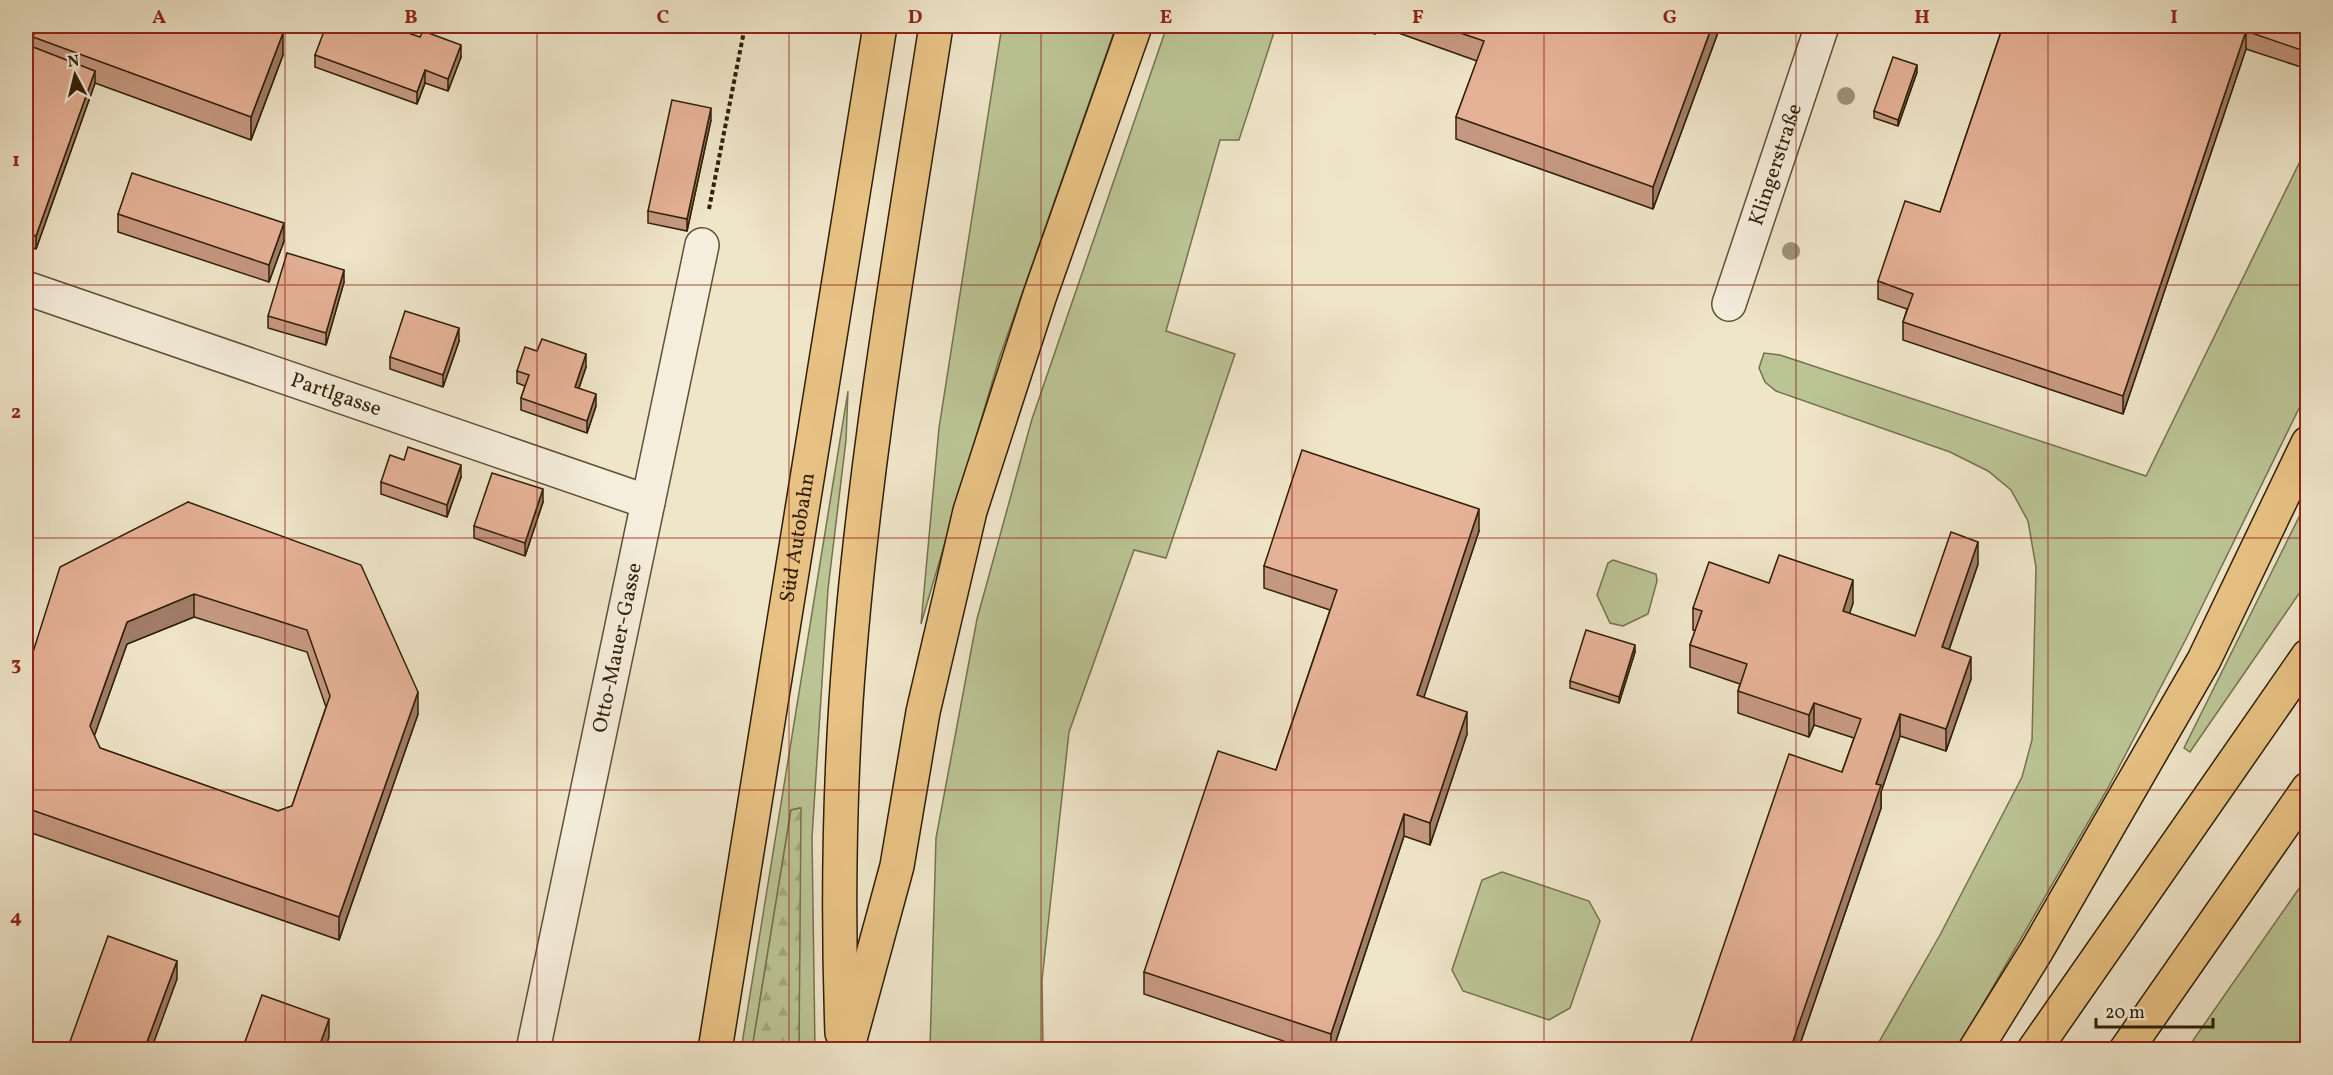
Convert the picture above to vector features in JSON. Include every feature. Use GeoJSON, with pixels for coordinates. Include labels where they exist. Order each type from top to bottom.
{"type":"FeatureCollection","features":[{"type":"Feature","properties":{"kind":"highway","name":"Süd Autobahn"},"geometry":{"type":"LineString","coordinates":[[715,1050],[880,26]]}},
{"type":"Feature","properties":{"kind":"highway"},"geometry":{"type":"LineString","coordinates":[[842,1050],[838,934],[840,821],[847,688],[859,557],[881,384],[936,26]]}},
{"type":"Feature","properties":{"kind":"highway"},"geometry":{"type":"LineString","coordinates":[[847,1050],[897,866],[923,712],[970,511],[1040,295],[1136,26]]}},
{"type":"Feature","properties":{"kind":"highway"},"geometry":{"type":"LineString","coordinates":[[1976,1050],[2037,950],[2204,660],[2307,442]]}},
{"type":"Feature","properties":{"kind":"highway"},"geometry":{"type":"LineString","coordinates":[[2034,1050],[2307,656]]}},
{"type":"Feature","properties":{"kind":"highway"},"geometry":{"type":"LineString","coordinates":[[2126,1050],[2307,789]]}},
{"type":"Feature","properties":{"kind":"street","name":"Klingerstraße"},"geometry":{"type":"LineString","coordinates":[[1729,304],[1822,26]]}},
{"type":"Feature","properties":{"kind":"street","name":"Otto-Mauer-Gasse"},"geometry":{"type":"LineString","coordinates":[[533,1050],[702,245]]}},
{"type":"Feature","properties":{"kind":"street","name":"Partlgasse"},"geometry":{"type":"LineString","coordinates":[[26,288],[648,502]]}},
{"type":"Feature","properties":{"kind":"path"},"geometry":{"type":"LineString","coordinates":[[702,245],[745,26]]}},
{"type":"Feature","properties":{"kind":"green space"},"geometry":{"type":"Polygon","coordinates":[[[1002,26],[1116,26],[999,359],[921,624],[939,428],[1002,26]]]}},
{"type":"Feature","properties":{"kind":"green space"},"geometry":{"type":"Polygon","coordinates":[[[1167,26],[1276,26],[1239,140],[1220,140],[1166,331],[1235,354],[1166,558],[1134,550],[1069,732],[1042,980],[1043,1049],[930,1049],[936,838],[977,619],[1032,419],[1167,26]]]}},
{"type":"Feature","properties":{"kind":"green space"},"geometry":{"type":"Polygon","coordinates":[[[2307,147],[2307,392],[2187,637],[2108,788],[1957,1049],[1875,1049],[1940,935],[2022,777],[2032,740],[2036,567],[2028,521],[2011,490],[1988,471],[1950,452],[1776,391],[1765,382],[1759,368],[1764,353],[1780,355],[2146,476],[2307,147]]]}},
{"type":"Feature","properties":{"kind":"green space"},"geometry":{"type":"Polygon","coordinates":[[[848,391],[846,440],[828,589],[812,837],[815,1049],[799,1049],[800,808],[791,810],[752,1049],[741,1050],[848,391]]]}},
{"type":"Feature","properties":{"kind":"green space"},"geometry":{"type":"Polygon","coordinates":[[[2307,501],[2307,582],[2190,752],[2184,748],[2307,501]]]}},
{"type":"Feature","properties":{"kind":"green space"},"geometry":{"type":"Polygon","coordinates":[[[1613,560],[1656,574],[1657,581],[1648,614],[1623,626],[1610,623],[1597,595],[1608,563],[1613,560]]]}},
{"type":"Feature","properties":{"kind":"green space"},"geometry":{"type":"Polygon","coordinates":[[[801,808],[799,1049],[752,1049],[791,810],[801,808]]]}},
{"type":"Feature","properties":{"kind":"green space"},"geometry":{"type":"Polygon","coordinates":[[[1502,872],[1589,901],[1600,921],[1570,1008],[1549,1020],[1463,991],[1452,970],[1482,880],[1502,872]]]}},
{"type":"Feature","properties":{"kind":"green space"},"geometry":{"type":"Polygon","coordinates":[[[2307,877],[2307,1049],[2187,1049],[2307,877]]]}},
{"type":"Feature","properties":{"kind":"building"},"geometry":{"type":"Polygon","coordinates":[[[37,26],[262,26],[283,33],[251,117],[33,37],[37,26]]]}},
{"type":"Feature","properties":{"kind":"building"},"geometry":{"type":"Polygon","coordinates":[[[326,26],[388,26],[420,37],[423,31],[461,45],[448,79],[425,70],[417,92],[315,55],[326,26]]]}},
{"type":"Feature","properties":{"kind":"building"},"geometry":{"type":"Polygon","coordinates":[[[1440,26],[1712,26],[1653,187],[1456,117],[1484,41],[1440,26]]]}},
{"type":"Feature","properties":{"kind":"building"},"geometry":{"type":"Polygon","coordinates":[[[2003,26],[2307,26],[2307,52],[2246,31],[2123,396],[1903,322],[1913,294],[1878,281],[1905,201],[1940,212],[2003,26]]]}},
{"type":"Feature","properties":{"kind":"building"},"geometry":{"type":"Polygon","coordinates":[[[33,47],[95,71],[36,236],[26,233],[26,68],[33,47]]]}},
{"type":"Feature","properties":{"kind":"building"},"geometry":{"type":"Polygon","coordinates":[[[1893,57],[1917,65],[1898,120],[1874,111],[1893,57]]]}},
{"type":"Feature","properties":{"kind":"building"},"geometry":{"type":"Polygon","coordinates":[[[672,100],[711,108],[687,219],[648,211],[672,100]]]}},
{"type":"Feature","properties":{"kind":"building"},"geometry":{"type":"Polygon","coordinates":[[[132,173],[284,223],[269,265],[118,214],[132,173]]]}},
{"type":"Feature","properties":{"kind":"building"},"geometry":{"type":"Polygon","coordinates":[[[287,253],[344,270],[326,333],[268,316],[287,253]]]}},
{"type":"Feature","properties":{"kind":"building"},"geometry":{"type":"Polygon","coordinates":[[[405,311],[459,328],[443,375],[390,357],[405,311]]]}},
{"type":"Feature","properties":{"kind":"building"},"geometry":{"type":"Polygon","coordinates":[[[542,339],[586,354],[575,387],[596,394],[587,421],[521,398],[529,375],[517,371],[525,347],[537,351],[542,339]]]}},
{"type":"Feature","properties":{"kind":"building"},"geometry":{"type":"Polygon","coordinates":[[[408,447],[461,465],[447,505],[381,482],[390,455],[404,460],[408,447]]]}},
{"type":"Feature","properties":{"kind":"building"},"geometry":{"type":"Polygon","coordinates":[[[1302,450],[1479,509],[1417,695],[1467,712],[1430,823],[1404,814],[1331,1034],[1144,972],[1218,751],[1276,770],[1337,590],[1264,566],[1302,450]]]}},
{"type":"Feature","properties":{"kind":"building"},"geometry":{"type":"Polygon","coordinates":[[[492,473],[543,489],[525,543],[474,526],[492,473]]]}},
{"type":"Feature","properties":{"kind":"building"},"geometry":{"type":"Polygon","coordinates":[[[188,502],[361,565],[418,692],[339,917],[26,808],[26,674],[60,567],[188,502]],[[194,594],[127,622],[90,726],[100,748],[278,811],[292,806],[330,696],[307,630],[194,594]]]}},
{"type":"Feature","properties":{"kind":"building"},"geometry":{"type":"Polygon","coordinates":[[[1951,532],[1978,542],[1942,647],[1971,657],[1946,729],[1900,714],[1876,784],[1881,785],[1790,1050],[1688,1050],[1789,754],[1842,772],[1861,719],[1814,703],[1809,715],[1738,691],[1747,664],[1690,645],[1702,611],[1693,608],[1709,562],[1769,583],[1779,555],[1853,580],[1843,611],[1915,636],[1951,532]]]}},
{"type":"Feature","properties":{"kind":"building"},"geometry":{"type":"Polygon","coordinates":[[[1586,630],[1635,645],[1619,697],[1570,681],[1586,630]]]}},
{"type":"Feature","properties":{"kind":"building"},"geometry":{"type":"Polygon","coordinates":[[[108,936],[177,961],[144,1050],[67,1050],[108,936]]]}},
{"type":"Feature","properties":{"kind":"building"},"geometry":{"type":"Polygon","coordinates":[[[262,995],[329,1019],[318,1050],[242,1050],[262,995]]]}}]}
